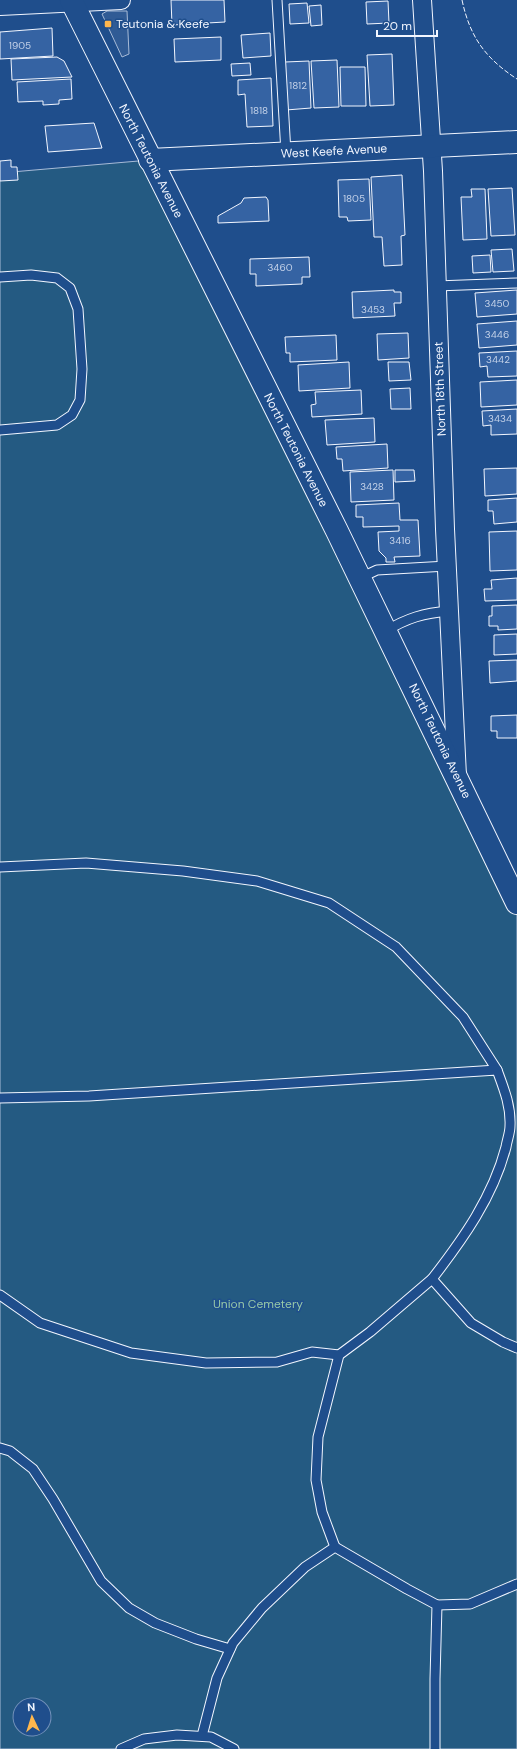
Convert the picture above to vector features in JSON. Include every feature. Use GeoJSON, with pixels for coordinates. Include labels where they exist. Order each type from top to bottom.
{"type":"FeatureCollection","features":[{"type":"Feature","properties":{"kind":"main road","name":"North Teutonia Avenue"},"geometry":{"type":"LineString","coordinates":[[72,1],[150,160],[360,578],[517,903]]}},
{"type":"Feature","properties":{"kind":"main road","name":"West Keefe Avenue"},"geometry":{"type":"LineString","coordinates":[[150,160],[517,142]]}},
{"type":"Feature","properties":{"kind":"street"},"geometry":{"type":"LineString","coordinates":[[0,6],[72,1],[121,0]]}},
{"type":"Feature","properties":{"kind":"street","name":"North 18th Street"},"geometry":{"type":"LineString","coordinates":[[422,0],[432,146],[447,566],[457,777]]}},
{"type":"Feature","properties":{"kind":"lane"},"geometry":{"type":"LineString","coordinates":[[277,0],[286,153]]}},
{"type":"Feature","properties":{"kind":"lane"},"geometry":{"type":"LineString","coordinates":[[0,277],[32,275],[58,278],[70,288],[78,309],[82,369],[80,400],[72,415],[57,425],[0,430]]}},
{"type":"Feature","properties":{"kind":"lane"},"geometry":{"type":"LineString","coordinates":[[436,286],[517,283]]}},
{"type":"Feature","properties":{"kind":"lane"},"geometry":{"type":"LineString","coordinates":[[360,578],[376,570],[447,566]]}},
{"type":"Feature","properties":{"kind":"lane"},"geometry":{"type":"LineString","coordinates":[[386,631],[402,622],[428,612],[450,619]]}},
{"type":"Feature","properties":{"kind":"lane"},"geometry":{"type":"LineString","coordinates":[[0,867],[86,863],[183,871],[257,881],[329,903],[396,947],[463,1017],[497,1070],[508,1099],[510,1127],[502,1161],[489,1195],[460,1243],[432,1280],[370,1332],[339,1354],[312,1352],[277,1362],[206,1363],[131,1353],[40,1323],[0,1295]]}},
{"type":"Feature","properties":{"kind":"lane"},"geometry":{"type":"LineString","coordinates":[[0,1098],[89,1096],[497,1070]]}},
{"type":"Feature","properties":{"kind":"lane"},"geometry":{"type":"LineString","coordinates":[[432,1280],[471,1323],[503,1342],[517,1348]]}},
{"type":"Feature","properties":{"kind":"lane"},"geometry":{"type":"LineString","coordinates":[[339,1354],[318,1437],[316,1480],[322,1512],[335,1547],[407,1589],[437,1604],[470,1604],[517,1584]]}},
{"type":"Feature","properties":{"kind":"lane"},"geometry":{"type":"LineString","coordinates":[[0,1448],[10,1451],[33,1469],[53,1499],[100,1581],[129,1608],[155,1623],[196,1639],[230,1649]]}},
{"type":"Feature","properties":{"kind":"lane"},"geometry":{"type":"LineString","coordinates":[[202,1736],[217,1678],[233,1643],[262,1608],[305,1567],[335,1547]]}},
{"type":"Feature","properties":{"kind":"lane"},"geometry":{"type":"LineString","coordinates":[[435,1749],[437,1604]]}},
{"type":"Feature","properties":{"kind":"lane"},"geometry":{"type":"LineString","coordinates":[[121,1749],[144,1740],[178,1735],[211,1737],[234,1749]]}},
{"type":"Feature","properties":{"kind":"green space","name":"Union Cemetery"},"geometry":{"type":"Polygon","coordinates":[[[150,160],[517,903],[517,1749],[0,1749],[0,173],[150,160]]]}},
{"type":"Feature","properties":{"kind":"shaded area"},"geometry":{"type":"Polygon","coordinates":[[[107,11],[127,11],[129,54],[122,57],[102,14],[107,11]]]}},
{"type":"Feature","properties":{"kind":"building"},"geometry":{"type":"Polygon","coordinates":[[[171,0],[224,0],[225,22],[172,25],[171,0]]]}},
{"type":"Feature","properties":{"kind":"building"},"geometry":{"type":"Polygon","coordinates":[[[388,1],[389,23],[367,24],[366,2],[388,1]]]}},
{"type":"Feature","properties":{"kind":"building"},"geometry":{"type":"Polygon","coordinates":[[[307,3],[309,23],[290,24],[289,4],[307,3]]]}},
{"type":"Feature","properties":{"kind":"building"},"geometry":{"type":"Polygon","coordinates":[[[321,5],[322,25],[311,26],[309,6],[321,5]]]}},
{"type":"Feature","properties":{"kind":"building"},"geometry":{"type":"Polygon","coordinates":[[[52,28],[53,56],[0,59],[0,32],[52,28]]]}},
{"type":"Feature","properties":{"kind":"building"},"geometry":{"type":"Polygon","coordinates":[[[270,33],[271,56],[243,58],[241,35],[270,33]]]}},
{"type":"Feature","properties":{"kind":"building"},"geometry":{"type":"Polygon","coordinates":[[[221,37],[221,60],[175,62],[174,39],[221,37]]]}},
{"type":"Feature","properties":{"kind":"building"},"geometry":{"type":"Polygon","coordinates":[[[392,54],[394,105],[370,106],[367,55],[392,54]]]}},
{"type":"Feature","properties":{"kind":"building"},"geometry":{"type":"Polygon","coordinates":[[[57,57],[64,61],[72,77],[12,80],[11,59],[57,57]]]}},
{"type":"Feature","properties":{"kind":"building"},"geometry":{"type":"Polygon","coordinates":[[[337,60],[339,107],[314,108],[311,61],[337,60]]]}},
{"type":"Feature","properties":{"kind":"building"},"geometry":{"type":"Polygon","coordinates":[[[309,61],[311,108],[286,110],[285,62],[309,61]]]}},
{"type":"Feature","properties":{"kind":"building"},"geometry":{"type":"Polygon","coordinates":[[[250,63],[251,75],[232,76],[231,64],[250,63]]]}},
{"type":"Feature","properties":{"kind":"building"},"geometry":{"type":"Polygon","coordinates":[[[340,67],[365,67],[366,106],[341,106],[340,67]]]}},
{"type":"Feature","properties":{"kind":"building"},"geometry":{"type":"Polygon","coordinates":[[[271,78],[273,126],[247,127],[245,94],[238,95],[238,80],[271,78]]]}},
{"type":"Feature","properties":{"kind":"building"},"geometry":{"type":"Polygon","coordinates":[[[71,79],[72,99],[59,100],[59,104],[43,105],[43,101],[18,102],[17,82],[71,79]]]}},
{"type":"Feature","properties":{"kind":"building"},"geometry":{"type":"Polygon","coordinates":[[[94,123],[102,148],[48,152],[45,126],[94,123]]]}},
{"type":"Feature","properties":{"kind":"building"},"geometry":{"type":"Polygon","coordinates":[[[11,160],[11,167],[17,167],[18,180],[0,181],[0,161],[11,160]]]}},
{"type":"Feature","properties":{"kind":"building"},"geometry":{"type":"Polygon","coordinates":[[[402,175],[405,235],[401,236],[402,265],[384,266],[382,237],[374,237],[371,177],[402,175]]]}},
{"type":"Feature","properties":{"kind":"building"},"geometry":{"type":"Polygon","coordinates":[[[369,179],[371,220],[348,221],[347,217],[339,217],[338,180],[369,179]]]}},
{"type":"Feature","properties":{"kind":"building"},"geometry":{"type":"Polygon","coordinates":[[[512,188],[515,235],[491,236],[488,189],[512,188]]]}},
{"type":"Feature","properties":{"kind":"building"},"geometry":{"type":"Polygon","coordinates":[[[471,189],[485,189],[487,239],[463,240],[461,197],[472,197],[471,189]]]}},
{"type":"Feature","properties":{"kind":"building"},"geometry":{"type":"Polygon","coordinates":[[[266,197],[268,200],[269,221],[218,223],[218,216],[241,203],[244,198],[266,197]]]}},
{"type":"Feature","properties":{"kind":"building"},"geometry":{"type":"Polygon","coordinates":[[[512,249],[514,271],[493,272],[491,250],[512,249]]]}},
{"type":"Feature","properties":{"kind":"building"},"geometry":{"type":"Polygon","coordinates":[[[490,255],[491,272],[473,273],[472,256],[490,255]]]}},
{"type":"Feature","properties":{"kind":"building"},"geometry":{"type":"Polygon","coordinates":[[[309,257],[310,277],[302,277],[302,284],[256,286],[256,274],[250,274],[250,259],[309,257]]]}},
{"type":"Feature","properties":{"kind":"building"},"geometry":{"type":"Polygon","coordinates":[[[394,290],[394,292],[401,292],[401,303],[394,303],[395,316],[353,318],[352,292],[394,290]]]}},
{"type":"Feature","properties":{"kind":"building"},"geometry":{"type":"Polygon","coordinates":[[[517,290],[517,314],[477,317],[475,293],[517,290]]]}},
{"type":"Feature","properties":{"kind":"building"},"geometry":{"type":"Polygon","coordinates":[[[517,321],[517,345],[479,348],[477,324],[517,321]]]}},
{"type":"Feature","properties":{"kind":"building"},"geometry":{"type":"Polygon","coordinates":[[[408,333],[409,358],[378,360],[377,334],[408,333]]]}},
{"type":"Feature","properties":{"kind":"building"},"geometry":{"type":"Polygon","coordinates":[[[336,335],[337,360],[290,362],[290,353],[286,353],[285,337],[336,335]]]}},
{"type":"Feature","properties":{"kind":"building"},"geometry":{"type":"Polygon","coordinates":[[[517,351],[517,376],[488,377],[487,366],[480,367],[479,353],[517,351]]]}},
{"type":"Feature","properties":{"kind":"building"},"geometry":{"type":"Polygon","coordinates":[[[349,362],[350,388],[299,391],[298,365],[349,362]]]}},
{"type":"Feature","properties":{"kind":"building"},"geometry":{"type":"Polygon","coordinates":[[[388,362],[409,362],[411,380],[389,381],[388,362]]]}},
{"type":"Feature","properties":{"kind":"building"},"geometry":{"type":"Polygon","coordinates":[[[517,380],[517,405],[481,407],[480,382],[517,380]]]}},
{"type":"Feature","properties":{"kind":"building"},"geometry":{"type":"Polygon","coordinates":[[[410,388],[411,409],[391,409],[390,389],[410,388]]]}},
{"type":"Feature","properties":{"kind":"building"},"geometry":{"type":"Polygon","coordinates":[[[361,390],[362,414],[312,417],[311,405],[316,404],[315,392],[361,390]]]}},
{"type":"Feature","properties":{"kind":"building"},"geometry":{"type":"Polygon","coordinates":[[[517,409],[517,434],[491,435],[491,425],[483,426],[482,411],[517,409]]]}},
{"type":"Feature","properties":{"kind":"building"},"geometry":{"type":"Polygon","coordinates":[[[374,418],[375,442],[327,445],[325,420],[374,418]]]}},
{"type":"Feature","properties":{"kind":"building"},"geometry":{"type":"Polygon","coordinates":[[[387,444],[388,468],[343,471],[342,459],[337,459],[336,447],[387,444]]]}},
{"type":"Feature","properties":{"kind":"building"},"geometry":{"type":"Polygon","coordinates":[[[517,468],[517,494],[485,496],[484,469],[517,468]]]}},
{"type":"Feature","properties":{"kind":"building"},"geometry":{"type":"Polygon","coordinates":[[[393,470],[394,500],[351,502],[350,472],[393,470]]]}},
{"type":"Feature","properties":{"kind":"building"},"geometry":{"type":"Polygon","coordinates":[[[395,470],[414,470],[415,481],[395,482],[395,470]]]}},
{"type":"Feature","properties":{"kind":"building"},"geometry":{"type":"Polygon","coordinates":[[[517,498],[517,522],[494,524],[493,511],[488,511],[488,500],[517,498]]]}},
{"type":"Feature","properties":{"kind":"building"},"geometry":{"type":"Polygon","coordinates":[[[399,503],[400,520],[418,520],[420,556],[394,557],[395,562],[386,562],[386,558],[379,551],[378,532],[399,531],[399,526],[363,527],[363,517],[356,517],[356,505],[399,503]]]}},
{"type":"Feature","properties":{"kind":"building"},"geometry":{"type":"Polygon","coordinates":[[[517,531],[517,570],[490,571],[489,532],[517,531]]]}},
{"type":"Feature","properties":{"kind":"building"},"geometry":{"type":"Polygon","coordinates":[[[517,578],[517,600],[485,601],[484,589],[492,589],[491,580],[517,578]]]}},
{"type":"Feature","properties":{"kind":"building"},"geometry":{"type":"Polygon","coordinates":[[[517,605],[517,629],[498,630],[498,626],[489,626],[489,616],[492,616],[492,606],[517,605]]]}},
{"type":"Feature","properties":{"kind":"building"},"geometry":{"type":"Polygon","coordinates":[[[517,634],[517,654],[494,655],[494,635],[517,634]]]}},
{"type":"Feature","properties":{"kind":"building"},"geometry":{"type":"Polygon","coordinates":[[[517,660],[517,681],[490,683],[489,661],[517,660]]]}},
{"type":"Feature","properties":{"kind":"building"},"geometry":{"type":"Polygon","coordinates":[[[517,715],[517,738],[497,738],[497,731],[491,731],[491,716],[517,715]]]}},
{"type":"Feature","properties":{"kind":"fence"},"geometry":{"type":"LineString","coordinates":[[462,0],[469,25],[480,46],[496,63],[517,79]]}},
{"type":"Feature","properties":{"kind":"place","name":"Teutonia & Keefe"},"geometry":{"type":"Point","coordinates":[108,24]}}]}
